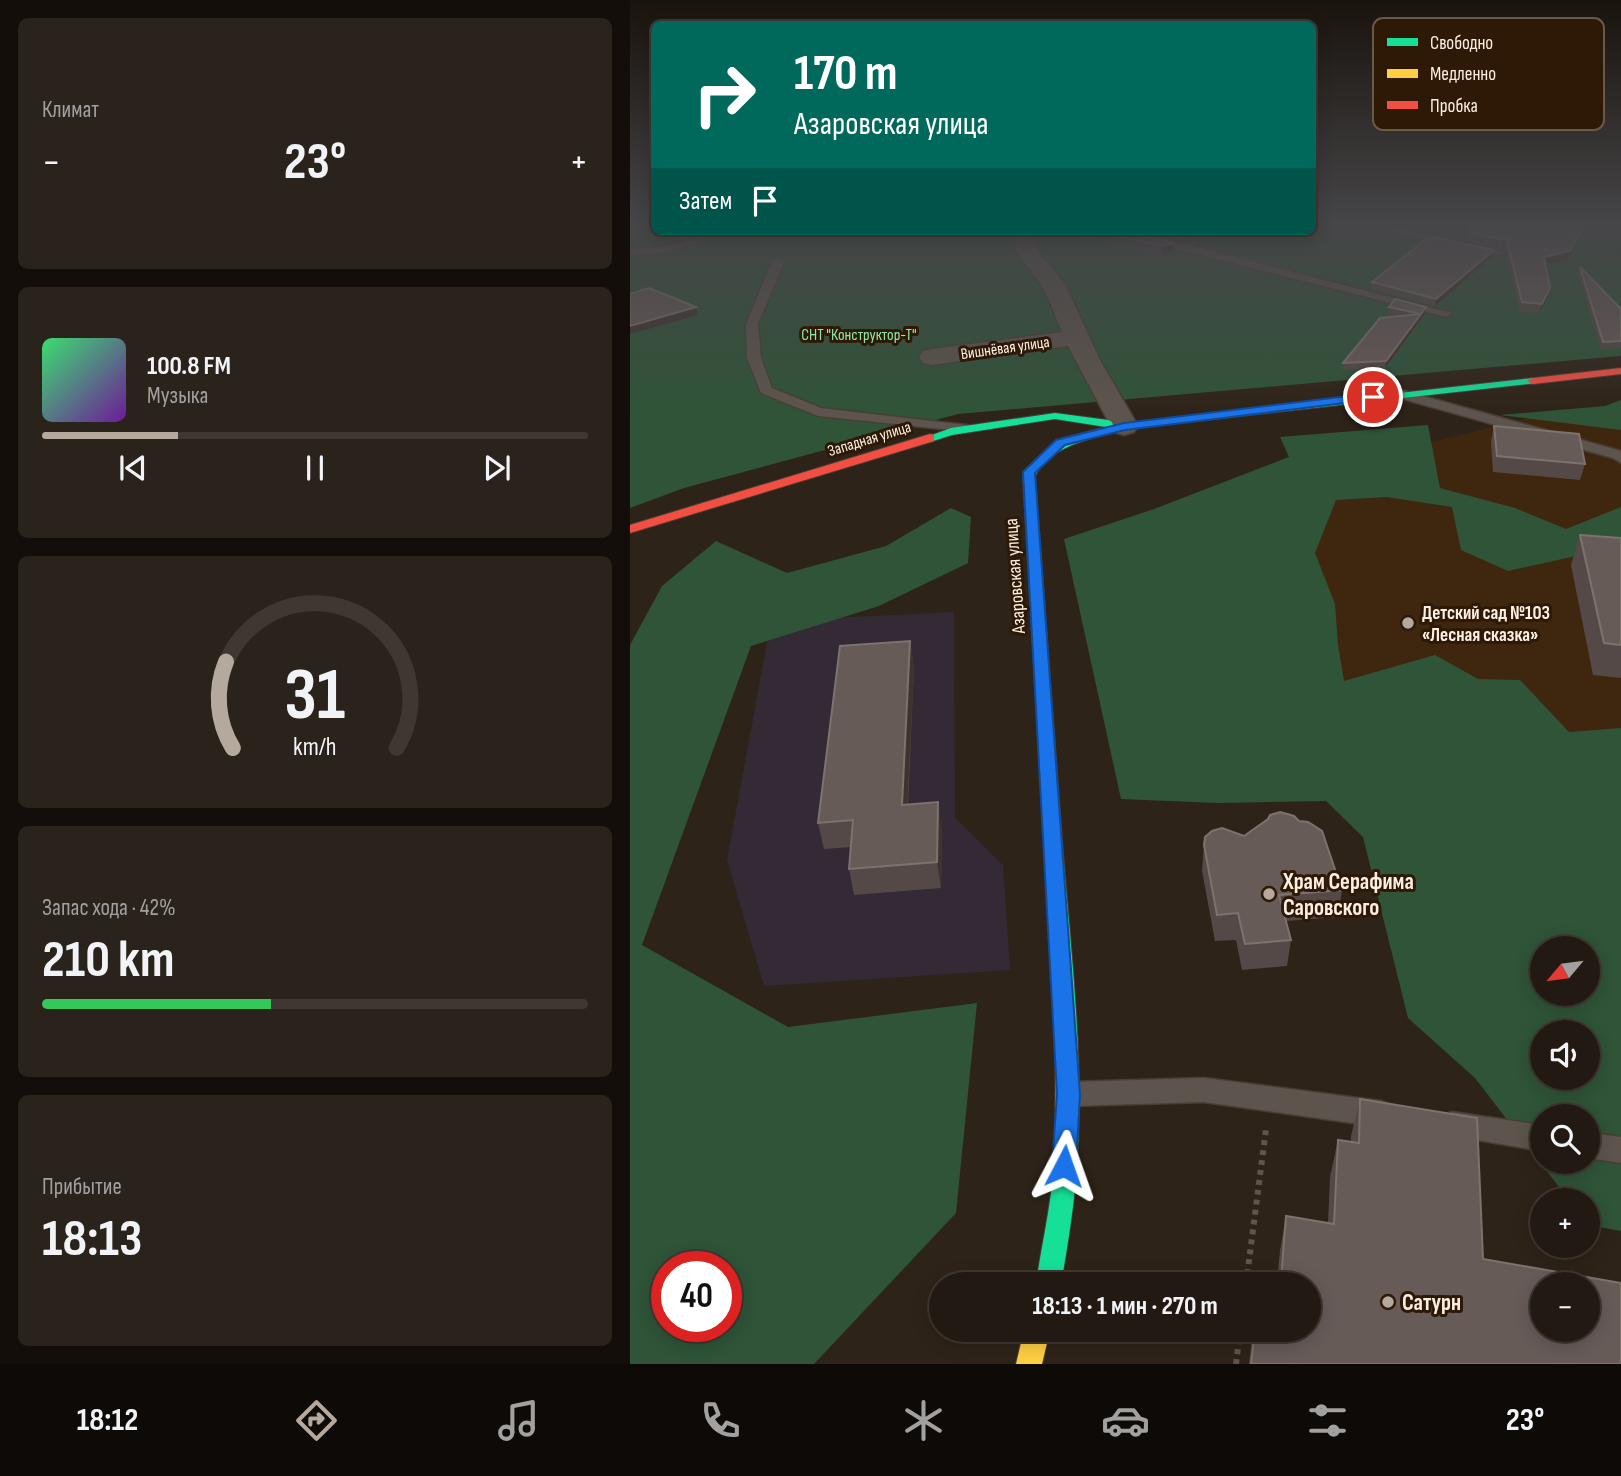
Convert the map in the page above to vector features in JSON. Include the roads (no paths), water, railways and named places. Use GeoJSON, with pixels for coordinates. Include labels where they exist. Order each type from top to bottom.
{"type":"FeatureCollection","features":[{"type":"Feature","properties":{"kind":"street"},"geometry":{"type":"LineString","coordinates":[[1054,286],[1087,360],[1124,426]]}},
{"type":"Feature","properties":{"kind":"street","name":"Вишнёвая улица"},"geometry":{"type":"LineString","coordinates":[[932,357],[1078,337]]}},
{"type":"Feature","properties":{"kind":"street","name":"Азаровская улица"},"geometry":{"type":"LineString","coordinates":[[1051,1272],[1059,1238],[1069,1094],[1029,472],[1061,443],[1124,426],[1400,393],[1621,371]]}},
{"type":"Feature","properties":{"kind":"street","name":"Западная улица"},"geometry":{"type":"LineString","coordinates":[[630,529],[951,432],[1055,416],[1124,426]]}},
{"type":"Feature","properties":{"kind":"street"},"geometry":{"type":"LineString","coordinates":[[1029,1364],[1034,1342]]}},
{"type":"Feature","properties":{"kind":"lane"},"geometry":{"type":"LineString","coordinates":[[768,286],[751,324],[754,358],[766,390],[818,412],[971,429]]}},
{"type":"Feature","properties":{"kind":"lane"},"geometry":{"type":"LineString","coordinates":[[1336,286],[1446,313]]}},
{"type":"Feature","properties":{"kind":"lane"},"geometry":{"type":"LineString","coordinates":[[1400,393],[1461,413],[1554,435],[1620,455],[1621,459]]}},
{"type":"Feature","properties":{"kind":"lane"},"geometry":{"type":"LineString","coordinates":[[1069,1094],[1204,1090],[1406,1118]]}},
{"type":"Feature","properties":{"kind":"lane"},"geometry":{"type":"LineString","coordinates":[[1433,1122],[1530,1136]]}},
{"type":"Feature","properties":{"kind":"lane"},"geometry":{"type":"LineString","coordinates":[[1600,1146],[1621,1150]]}},
{"type":"Feature","properties":{"kind":"place","name":"Детский сад №103 «Лесная сказка»"},"geometry":{"type":"Point","coordinates":[1408,623]}},
{"type":"Feature","properties":{"kind":"place","name":"Храм Серафима Саровского"},"geometry":{"type":"Point","coordinates":[1269,894]}},
{"type":"Feature","properties":{"kind":"place","name":"Сатурн"},"geometry":{"type":"Point","coordinates":[1388,1302]}},
{"type":"Feature","properties":{"kind":"park label","name":"СНТ \"Конструктор-Т\""},"geometry":{"type":"Point","coordinates":[859,334]}}]}
